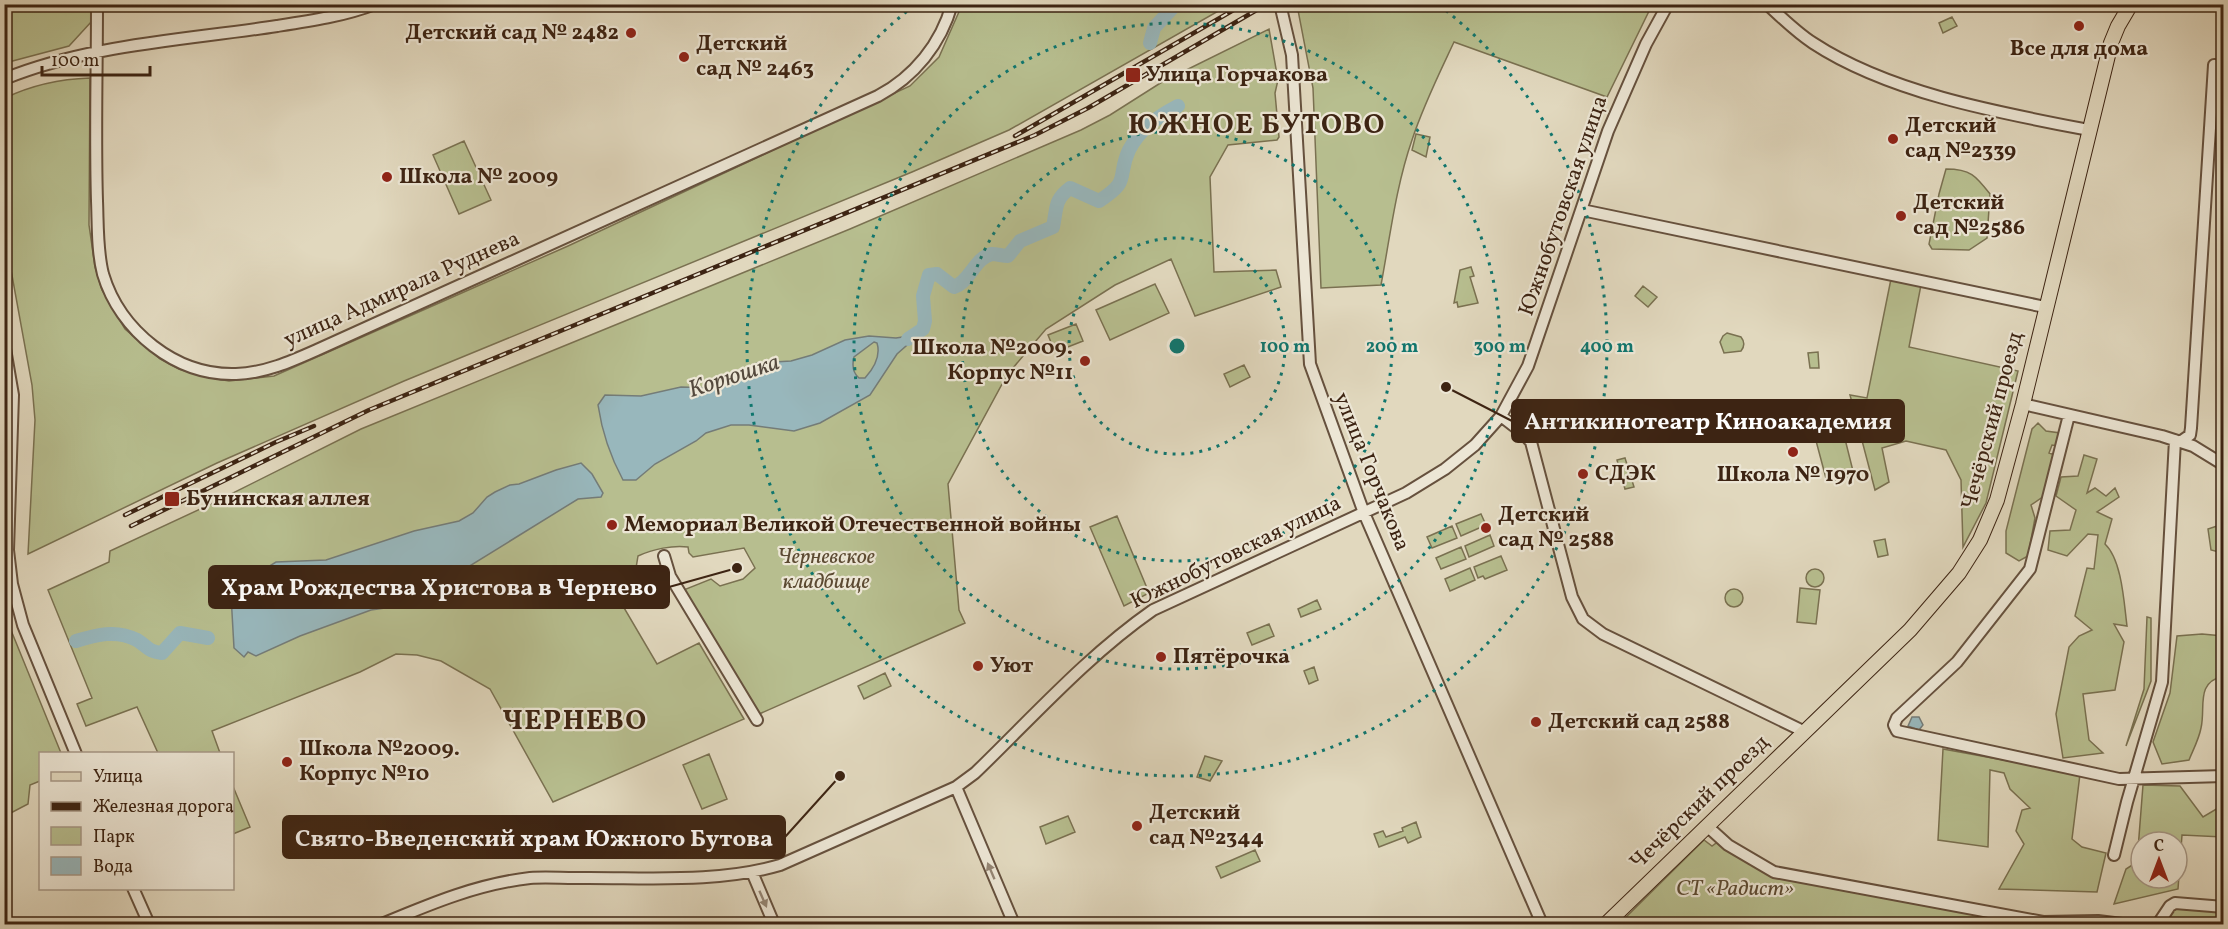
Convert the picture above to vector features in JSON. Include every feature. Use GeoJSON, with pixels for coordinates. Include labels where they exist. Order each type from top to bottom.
{"type":"FeatureCollection","features":[{"type":"Feature","properties":{"kind":"main road","name":"Чечёрский проезд"},"geometry":{"type":"LineString","coordinates":[[1606,924],[1910,630],[1959,573],[1980,540],[1997,500],[2023,404],[2110,43],[2131,4]]}},
{"type":"Feature","properties":{"kind":"street","name":"улица Адмирала Руднева"},"geometry":{"type":"LineString","coordinates":[[97,4],[99,250],[103,273],[110,292],[136,332],[155,348],[174,360],[196,369],[235,374],[281,366],[319,350],[878,96],[907,78],[925,58],[940,36],[952,4]]}},
{"type":"Feature","properties":{"kind":"street"},"geometry":{"type":"LineString","coordinates":[[4,79],[48,64],[97,53],[331,17],[375,4]]}},
{"type":"Feature","properties":{"kind":"street","name":"улица Горчакова"},"geometry":{"type":"LineString","coordinates":[[1280,4],[1294,72],[1310,364],[1364,513],[1542,924]]}},
{"type":"Feature","properties":{"kind":"street","name":"Южнобутовская улица"},"geometry":{"type":"LineString","coordinates":[[382,924],[465,891],[490,884],[532,878],[692,877],[752,873],[780,865],[956,787],[975,773],[1088,662],[1130,626],[1154,610],[1406,493],[1445,469],[1475,445],[1501,416],[1528,366],[1608,131],[1646,45],[1668,4]]}},
{"type":"Feature","properties":{"kind":"street"},"geometry":{"type":"LineString","coordinates":[[1767,4],[1813,43],[1873,73],[1925,93],[2036,120],[2089,130]]}},
{"type":"Feature","properties":{"kind":"street"},"geometry":{"type":"LineString","coordinates":[[2177,441],[2190,435],[2191,428],[2214,65],[2223,66]]}},
{"type":"Feature","properties":{"kind":"street"},"geometry":{"type":"LineString","coordinates":[[1582,210],[2045,307]]}},
{"type":"Feature","properties":{"kind":"street"},"geometry":{"type":"LineString","coordinates":[[4,343],[13,395],[7,503],[9,563],[23,625],[76,752]]}},
{"type":"Feature","properties":{"kind":"street"},"geometry":{"type":"LineString","coordinates":[[2023,404],[2177,441],[2193,446],[2223,465]]}},
{"type":"Feature","properties":{"kind":"street"},"geometry":{"type":"LineString","coordinates":[[2069,415],[2030,569],[1957,662],[1897,718],[1894,725],[1897,731],[2119,779],[2223,776]]}},
{"type":"Feature","properties":{"kind":"street"},"geometry":{"type":"LineString","coordinates":[[1501,416],[1531,442],[1572,597],[1583,619],[1603,634],[1803,732]]}},
{"type":"Feature","properties":{"kind":"street"},"geometry":{"type":"LineString","coordinates":[[2114,855],[2162,682],[2177,441]]}},
{"type":"Feature","properties":{"kind":"street"},"geometry":{"type":"LineString","coordinates":[[664,556],[670,576],[757,720]]}},
{"type":"Feature","properties":{"kind":"street"},"geometry":{"type":"LineString","coordinates":[[956,787],[1014,924]]}},
{"type":"Feature","properties":{"kind":"street"},"geometry":{"type":"LineString","coordinates":[[1707,826],[1728,845],[1774,872],[2043,922],[2098,921],[2122,924]]}},
{"type":"Feature","properties":{"kind":"street"},"geometry":{"type":"LineString","coordinates":[[752,873],[774,924]]}},
{"type":"Feature","properties":{"kind":"street"},"geometry":{"type":"LineString","coordinates":[[134,890],[149,924]]}},
{"type":"Feature","properties":{"kind":"street"},"geometry":{"type":"LineString","coordinates":[[2158,924],[2170,906],[2175,903],[2223,907]]}},
{"type":"Feature","properties":{"kind":"green space"},"geometry":{"type":"Polygon","coordinates":[[[1297,4],[1652,5],[1607,97],[1454,42],[1426,102],[1406,157],[1381,285],[1321,288],[1313,88],[1297,4]]]}},
{"type":"Feature","properties":{"kind":"green space"},"geometry":{"type":"Polygon","coordinates":[[[5,5],[92,5],[92,21],[69,46],[5,63],[5,5]]]}},
{"type":"Feature","properties":{"kind":"green space"},"geometry":{"type":"Polygon","coordinates":[[[962,5],[1229,5],[1009,130],[404,381],[217,463],[28,554],[35,420],[32,385],[5,237],[5,98],[46,84],[90,78],[89,225],[95,267],[102,290],[125,329],[160,359],[179,369],[229,381],[274,376],[568,246],[910,86],[939,57],[962,5]]]}},
{"type":"Feature","properties":{"kind":"green space"},"geometry":{"type":"Polygon","coordinates":[[[1952,17],[1957,26],[1943,33],[1939,23],[1952,17]]]}},
{"type":"Feature","properties":{"kind":"green space","name":"Черневское кладбище"},"geometry":{"type":"Polygon","coordinates":[[[1269,29],[1278,80],[1275,93],[1279,137],[1277,140],[1228,145],[1210,177],[1214,272],[1276,270],[1281,287],[1195,316],[1171,259],[1115,285],[1046,329],[1007,375],[948,484],[959,610],[965,623],[750,718],[676,593],[711,579],[720,586],[743,579],[755,568],[744,548],[693,557],[688,547],[676,547],[638,556],[636,568],[610,584],[657,664],[699,643],[744,719],[553,802],[490,689],[441,661],[417,655],[396,654],[360,672],[212,731],[220,752],[158,752],[137,707],[86,726],[77,704],[92,698],[48,590],[109,562],[110,551],[211,504],[361,429],[850,229],[1081,130],[1110,115],[1162,82],[1269,29]]]}},
{"type":"Feature","properties":{"kind":"green space"},"geometry":{"type":"Polygon","coordinates":[[[1416,134],[1430,137],[1426,157],[1412,150],[1416,134]]]}},
{"type":"Feature","properties":{"kind":"green space"},"geometry":{"type":"Polygon","coordinates":[[[464,141],[491,200],[459,214],[433,155],[464,141]]]}},
{"type":"Feature","properties":{"kind":"green space"},"geometry":{"type":"Polygon","coordinates":[[[1946,169],[1967,172],[1990,194],[1987,238],[1969,250],[1932,249],[1929,244],[1946,169]]]}},
{"type":"Feature","properties":{"kind":"green space"},"geometry":{"type":"Polygon","coordinates":[[[1471,267],[1474,276],[1470,277],[1478,303],[1458,307],[1457,302],[1454,303],[1460,270],[1471,267]]]}},
{"type":"Feature","properties":{"kind":"green space"},"geometry":{"type":"Polygon","coordinates":[[[1891,279],[1921,285],[1909,347],[2018,371],[1986,503],[1963,547],[1961,480],[1946,450],[1906,441],[1882,448],[1889,482],[1875,490],[1850,395],[1867,398],[1891,279]]]}},
{"type":"Feature","properties":{"kind":"green space"},"geometry":{"type":"Polygon","coordinates":[[[1155,284],[1169,313],[1110,340],[1096,310],[1155,284]]]}},
{"type":"Feature","properties":{"kind":"green space"},"geometry":{"type":"Polygon","coordinates":[[[1643,286],[1657,297],[1648,307],[1635,296],[1643,286]]]}},
{"type":"Feature","properties":{"kind":"green space"},"geometry":{"type":"Polygon","coordinates":[[[1076,324],[1083,341],[1055,352],[1048,335],[1076,324]]]}},
{"type":"Feature","properties":{"kind":"green space"},"geometry":{"type":"Polygon","coordinates":[[[1727,333],[1741,337],[1744,344],[1741,351],[1724,353],[1720,342],[1727,333]]]}},
{"type":"Feature","properties":{"kind":"green space"},"geometry":{"type":"Polygon","coordinates":[[[1818,352],[1819,368],[1810,368],[1808,353],[1818,352]]]}},
{"type":"Feature","properties":{"kind":"green space"},"geometry":{"type":"Polygon","coordinates":[[[1244,365],[1250,377],[1230,387],[1224,374],[1244,365]]]}},
{"type":"Feature","properties":{"kind":"green space"},"geometry":{"type":"Polygon","coordinates":[[[1839,415],[1854,475],[1827,482],[1811,422],[1839,415]]]}},
{"type":"Feature","properties":{"kind":"green space"},"geometry":{"type":"Polygon","coordinates":[[[2038,423],[2046,431],[2060,433],[2058,446],[2052,445],[2049,453],[2055,455],[2044,496],[2031,505],[2035,518],[2028,556],[2019,561],[2006,553],[2006,531],[2032,429],[2038,423]]]}},
{"type":"Feature","properties":{"kind":"green space"},"geometry":{"type":"Polygon","coordinates":[[[2084,455],[2097,459],[2087,493],[2095,488],[2106,496],[2115,488],[2119,497],[2097,512],[2112,519],[2105,544],[2111,551],[2119,571],[2127,626],[2114,624],[2124,642],[2115,690],[2083,694],[2089,740],[2103,753],[2063,758],[2056,714],[2069,647],[2079,636],[2092,630],[2075,616],[2087,568],[2094,569],[2098,535],[2088,534],[2067,556],[2048,550],[2050,531],[2070,530],[2076,510],[2056,496],[2061,477],[2078,476],[2084,455]]]}},
{"type":"Feature","properties":{"kind":"green space"},"geometry":{"type":"Polygon","coordinates":[[[1625,458],[1634,487],[1625,489],[1617,460],[1625,458]]]}},
{"type":"Feature","properties":{"kind":"green space"},"geometry":{"type":"Polygon","coordinates":[[[1481,514],[1486,525],[1461,536],[1456,524],[1481,514]]]}},
{"type":"Feature","properties":{"kind":"green space"},"geometry":{"type":"Polygon","coordinates":[[[1117,516],[1149,593],[1124,606],[1090,527],[1117,516]]]}},
{"type":"Feature","properties":{"kind":"green space"},"geometry":{"type":"Polygon","coordinates":[[[2224,524],[2223,566],[2223,553],[2211,550],[2208,529],[2224,524]]]}},
{"type":"Feature","properties":{"kind":"green space"},"geometry":{"type":"Polygon","coordinates":[[[1452,526],[1457,538],[1432,548],[1427,537],[1452,526]]]}},
{"type":"Feature","properties":{"kind":"green space"},"geometry":{"type":"Polygon","coordinates":[[[1490,535],[1494,546],[1469,557],[1465,546],[1490,535]]]}},
{"type":"Feature","properties":{"kind":"green space"},"geometry":{"type":"Polygon","coordinates":[[[1885,539],[1888,555],[1878,557],[1874,541],[1885,539]]]}},
{"type":"Feature","properties":{"kind":"green space"},"geometry":{"type":"Polygon","coordinates":[[[1461,547],[1466,559],[1441,569],[1436,558],[1461,547]]]}},
{"type":"Feature","properties":{"kind":"green space"},"geometry":{"type":"Polygon","coordinates":[[[1501,556],[1507,570],[1485,579],[1483,576],[1478,578],[1474,567],[1501,556]]]}},
{"type":"Feature","properties":{"kind":"green space"},"geometry":{"type":"Polygon","coordinates":[[[1470,568],[1475,580],[1450,591],[1445,579],[1470,568]]]}},
{"type":"Feature","properties":{"kind":"green space"},"geometry":{"type":"Polygon","coordinates":[[[1815,569],[1821,572],[1824,578],[1821,584],[1815,587],[1809,584],[1806,578],[1809,572],[1815,569]]]}},
{"type":"Feature","properties":{"kind":"green space"},"geometry":{"type":"Polygon","coordinates":[[[1800,588],[1820,590],[1816,624],[1797,622],[1800,588]]]}},
{"type":"Feature","properties":{"kind":"green space"},"geometry":{"type":"Polygon","coordinates":[[[1734,589],[1740,592],[1743,598],[1740,604],[1734,607],[1728,604],[1725,598],[1728,592],[1734,589]]]}},
{"type":"Feature","properties":{"kind":"green space"},"geometry":{"type":"Polygon","coordinates":[[[1317,600],[1321,609],[1301,617],[1298,609],[1317,600]]]}},
{"type":"Feature","properties":{"kind":"green space"},"geometry":{"type":"Polygon","coordinates":[[[4,613],[61,752],[39,752],[39,781],[30,785],[28,804],[5,816],[4,613]]]}},
{"type":"Feature","properties":{"kind":"green space"},"geometry":{"type":"Polygon","coordinates":[[[2147,617],[2151,618],[2151,681],[2126,746],[2144,689],[2147,617]]]}},
{"type":"Feature","properties":{"kind":"green space"},"geometry":{"type":"Polygon","coordinates":[[[1269,624],[1274,636],[1252,645],[1247,633],[1269,624]]]}},
{"type":"Feature","properties":{"kind":"green space"},"geometry":{"type":"Polygon","coordinates":[[[2202,634],[2223,636],[2223,676],[2214,679],[2205,690],[2200,732],[2189,760],[2162,764],[2153,742],[2170,693],[2177,636],[2202,634]]]}},
{"type":"Feature","properties":{"kind":"green space"},"geometry":{"type":"Polygon","coordinates":[[[1314,667],[1318,680],[1309,684],[1304,671],[1314,667]]]}},
{"type":"Feature","properties":{"kind":"green space"},"geometry":{"type":"Polygon","coordinates":[[[885,673],[891,686],[864,699],[858,686],[885,673]]]}},
{"type":"Feature","properties":{"kind":"green space"},"geometry":{"type":"Polygon","coordinates":[[[1943,749],[2080,774],[2072,839],[2082,847],[2106,853],[2097,892],[1999,889],[2024,844],[2016,831],[2022,810],[2030,808],[2010,789],[2004,773],[1990,770],[1988,847],[1938,840],[1943,749]]]}},
{"type":"Feature","properties":{"kind":"green space"},"geometry":{"type":"Polygon","coordinates":[[[709,754],[727,799],[702,809],[683,765],[709,754]]]}},
{"type":"Feature","properties":{"kind":"green space"},"geometry":{"type":"Polygon","coordinates":[[[1205,756],[1222,761],[1210,781],[1197,777],[1205,756]]]}},
{"type":"Feature","properties":{"kind":"green space"},"geometry":{"type":"Polygon","coordinates":[[[2143,785],[2180,786],[2203,817],[2223,805],[2223,837],[2189,835],[2189,830],[2139,830],[2143,785]]]}},
{"type":"Feature","properties":{"kind":"green space"},"geometry":{"type":"Polygon","coordinates":[[[234,789],[250,827],[234,834],[234,789]]]}},
{"type":"Feature","properties":{"kind":"green space"},"geometry":{"type":"Polygon","coordinates":[[[1068,816],[1075,832],[1046,844],[1040,827],[1068,816]]]}},
{"type":"Feature","properties":{"kind":"green space"},"geometry":{"type":"Polygon","coordinates":[[[1416,822],[1421,837],[1408,843],[1405,837],[1379,847],[1374,834],[1383,831],[1386,837],[1403,831],[1402,828],[1416,822]]]}},
{"type":"Feature","properties":{"kind":"green space","name":"СТ «Радист»"},"geometry":{"type":"Polygon","coordinates":[[[1723,838],[1775,870],[2044,917],[2152,923],[2170,901],[2224,903],[2223,924],[1619,924],[1704,840],[1712,846],[1723,838]]]}},
{"type":"Feature","properties":{"kind":"green space"},"geometry":{"type":"Polygon","coordinates":[[[1255,850],[1260,861],[1221,878],[1216,867],[1255,850]]]}},
{"type":"Feature","properties":{"kind":"green space"},"geometry":{"type":"Polygon","coordinates":[[[2129,867],[2129,890],[2174,890],[2114,904],[2126,869],[2129,867]]]}},
{"type":"Feature","properties":{"kind":"water"},"geometry":{"type":"Polygon","coordinates":[[[920,329],[923,331],[897,354],[870,395],[820,423],[794,431],[731,425],[706,433],[655,464],[636,480],[623,480],[610,453],[598,405],[605,395],[641,396],[681,387],[714,388],[757,363],[791,361],[812,355],[845,340],[869,336],[896,338],[909,336],[920,329]],[[874,342],[854,357],[855,374],[859,378],[865,378],[874,366],[878,353],[877,343],[874,342]]]}},
{"type":"Feature","properties":{"kind":"water"},"geometry":{"type":"Polygon","coordinates":[[[581,463],[592,474],[603,493],[601,497],[578,499],[421,596],[392,607],[371,610],[300,636],[256,656],[248,652],[244,657],[234,648],[231,595],[234,588],[276,562],[326,560],[414,531],[459,521],[473,513],[487,497],[495,492],[510,485],[581,463]]]}},
{"type":"Feature","properties":{"kind":"water"},"geometry":{"type":"Polygon","coordinates":[[[1912,717],[1919,717],[1923,725],[1919,730],[1908,726],[1912,717]]]}},
{"type":"Feature","properties":{"kind":"waterway","name":"Корюшка"},"geometry":{"type":"LineString","coordinates":[[1150,43],[1154,28],[1176,4]]}},
{"type":"Feature","properties":{"kind":"waterway","name":"Корюшка"},"geometry":{"type":"LineString","coordinates":[[908,339],[923,329],[925,321],[923,296],[929,275],[937,274],[954,287],[960,284],[986,256],[992,254],[1008,256],[1020,241],[1053,227],[1061,196],[1070,188],[1099,201],[1120,183],[1125,159],[1138,136],[1156,119],[1178,106]]}},
{"type":"Feature","properties":{"kind":"waterway","name":"Корюшка"},"geometry":{"type":"LineString","coordinates":[[76,641],[114,634],[137,640],[150,650],[162,653],[180,633],[208,638]]}},
{"type":"Feature","properties":{"kind":"railway"},"geometry":{"type":"LineString","coordinates":[[1015,136],[1244,4]]}},
{"type":"Feature","properties":{"kind":"railway"},"geometry":{"type":"LineString","coordinates":[[131,526],[369,410],[1035,135],[1088,108],[1267,4]]}},
{"type":"Feature","properties":{"kind":"railway"},"geometry":{"type":"LineString","coordinates":[[125,515],[314,426]]}},
{"type":"Feature","properties":{"kind":"place","name":"Все для дома"},"geometry":{"type":"Point","coordinates":[2079,26]}},
{"type":"Feature","properties":{"kind":"place","name":"Детский сад № 2482"},"geometry":{"type":"Point","coordinates":[631,33]}},
{"type":"Feature","properties":{"kind":"place","name":"Детский сад № 2463"},"geometry":{"type":"Point","coordinates":[684,57]}},
{"type":"Feature","properties":{"kind":"place","name":"Улица Горчакова"},"geometry":{"type":"Point","coordinates":[1133,75]}},
{"type":"Feature","properties":{"kind":"place","name":"Детский сад №2339"},"geometry":{"type":"Point","coordinates":[1893,139]}},
{"type":"Feature","properties":{"kind":"place","name":"Школа № 2009"},"geometry":{"type":"Point","coordinates":[387,177]}},
{"type":"Feature","properties":{"kind":"place","name":"Детский сад №2586"},"geometry":{"type":"Point","coordinates":[1901,216]}},
{"type":"Feature","properties":{"kind":"place","name":"Школа №2009. Корпус №11"},"geometry":{"type":"Point","coordinates":[1085,361]}},
{"type":"Feature","properties":{"kind":"place","name":"Антикинотеатр Киноакадемия"},"geometry":{"type":"Point","coordinates":[1446,387]}},
{"type":"Feature","properties":{"kind":"place","name":"Школа № 1970"},"geometry":{"type":"Point","coordinates":[1793,452]}},
{"type":"Feature","properties":{"kind":"place","name":"СДЭК"},"geometry":{"type":"Point","coordinates":[1583,474]}},
{"type":"Feature","properties":{"kind":"place","name":"Бунинская аллея"},"geometry":{"type":"Point","coordinates":[172,499]}},
{"type":"Feature","properties":{"kind":"place","name":"Мемориал Великой Отечественной войны"},"geometry":{"type":"Point","coordinates":[612,525]}},
{"type":"Feature","properties":{"kind":"place","name":"Детский сад № 2588"},"geometry":{"type":"Point","coordinates":[1486,528]}},
{"type":"Feature","properties":{"kind":"place","name":"Храм Рождества Христова в Чернево"},"geometry":{"type":"Point","coordinates":[737,568]}},
{"type":"Feature","properties":{"kind":"place","name":"Пятёрочка"},"geometry":{"type":"Point","coordinates":[1161,657]}},
{"type":"Feature","properties":{"kind":"place","name":"Уют"},"geometry":{"type":"Point","coordinates":[978,666]}},
{"type":"Feature","properties":{"kind":"place","name":"Детский сад 2588"},"geometry":{"type":"Point","coordinates":[1536,722]}},
{"type":"Feature","properties":{"kind":"place","name":"Школа №2009. Корпус №10"},"geometry":{"type":"Point","coordinates":[287,762]}},
{"type":"Feature","properties":{"kind":"place","name":"Свято-Введенский храм Южного Бутова"},"geometry":{"type":"Point","coordinates":[840,776]}},
{"type":"Feature","properties":{"kind":"place","name":"Детский сад №2344"},"geometry":{"type":"Point","coordinates":[1137,826]}},
{"type":"Feature","properties":{"kind":"district","name":"ЮЖНОЕ БУТОВО"},"geometry":{"type":"Point","coordinates":[1257,125]}},
{"type":"Feature","properties":{"kind":"district","name":"ЧЕРНЕВО"},"geometry":{"type":"Point","coordinates":[575,721]}}]}
